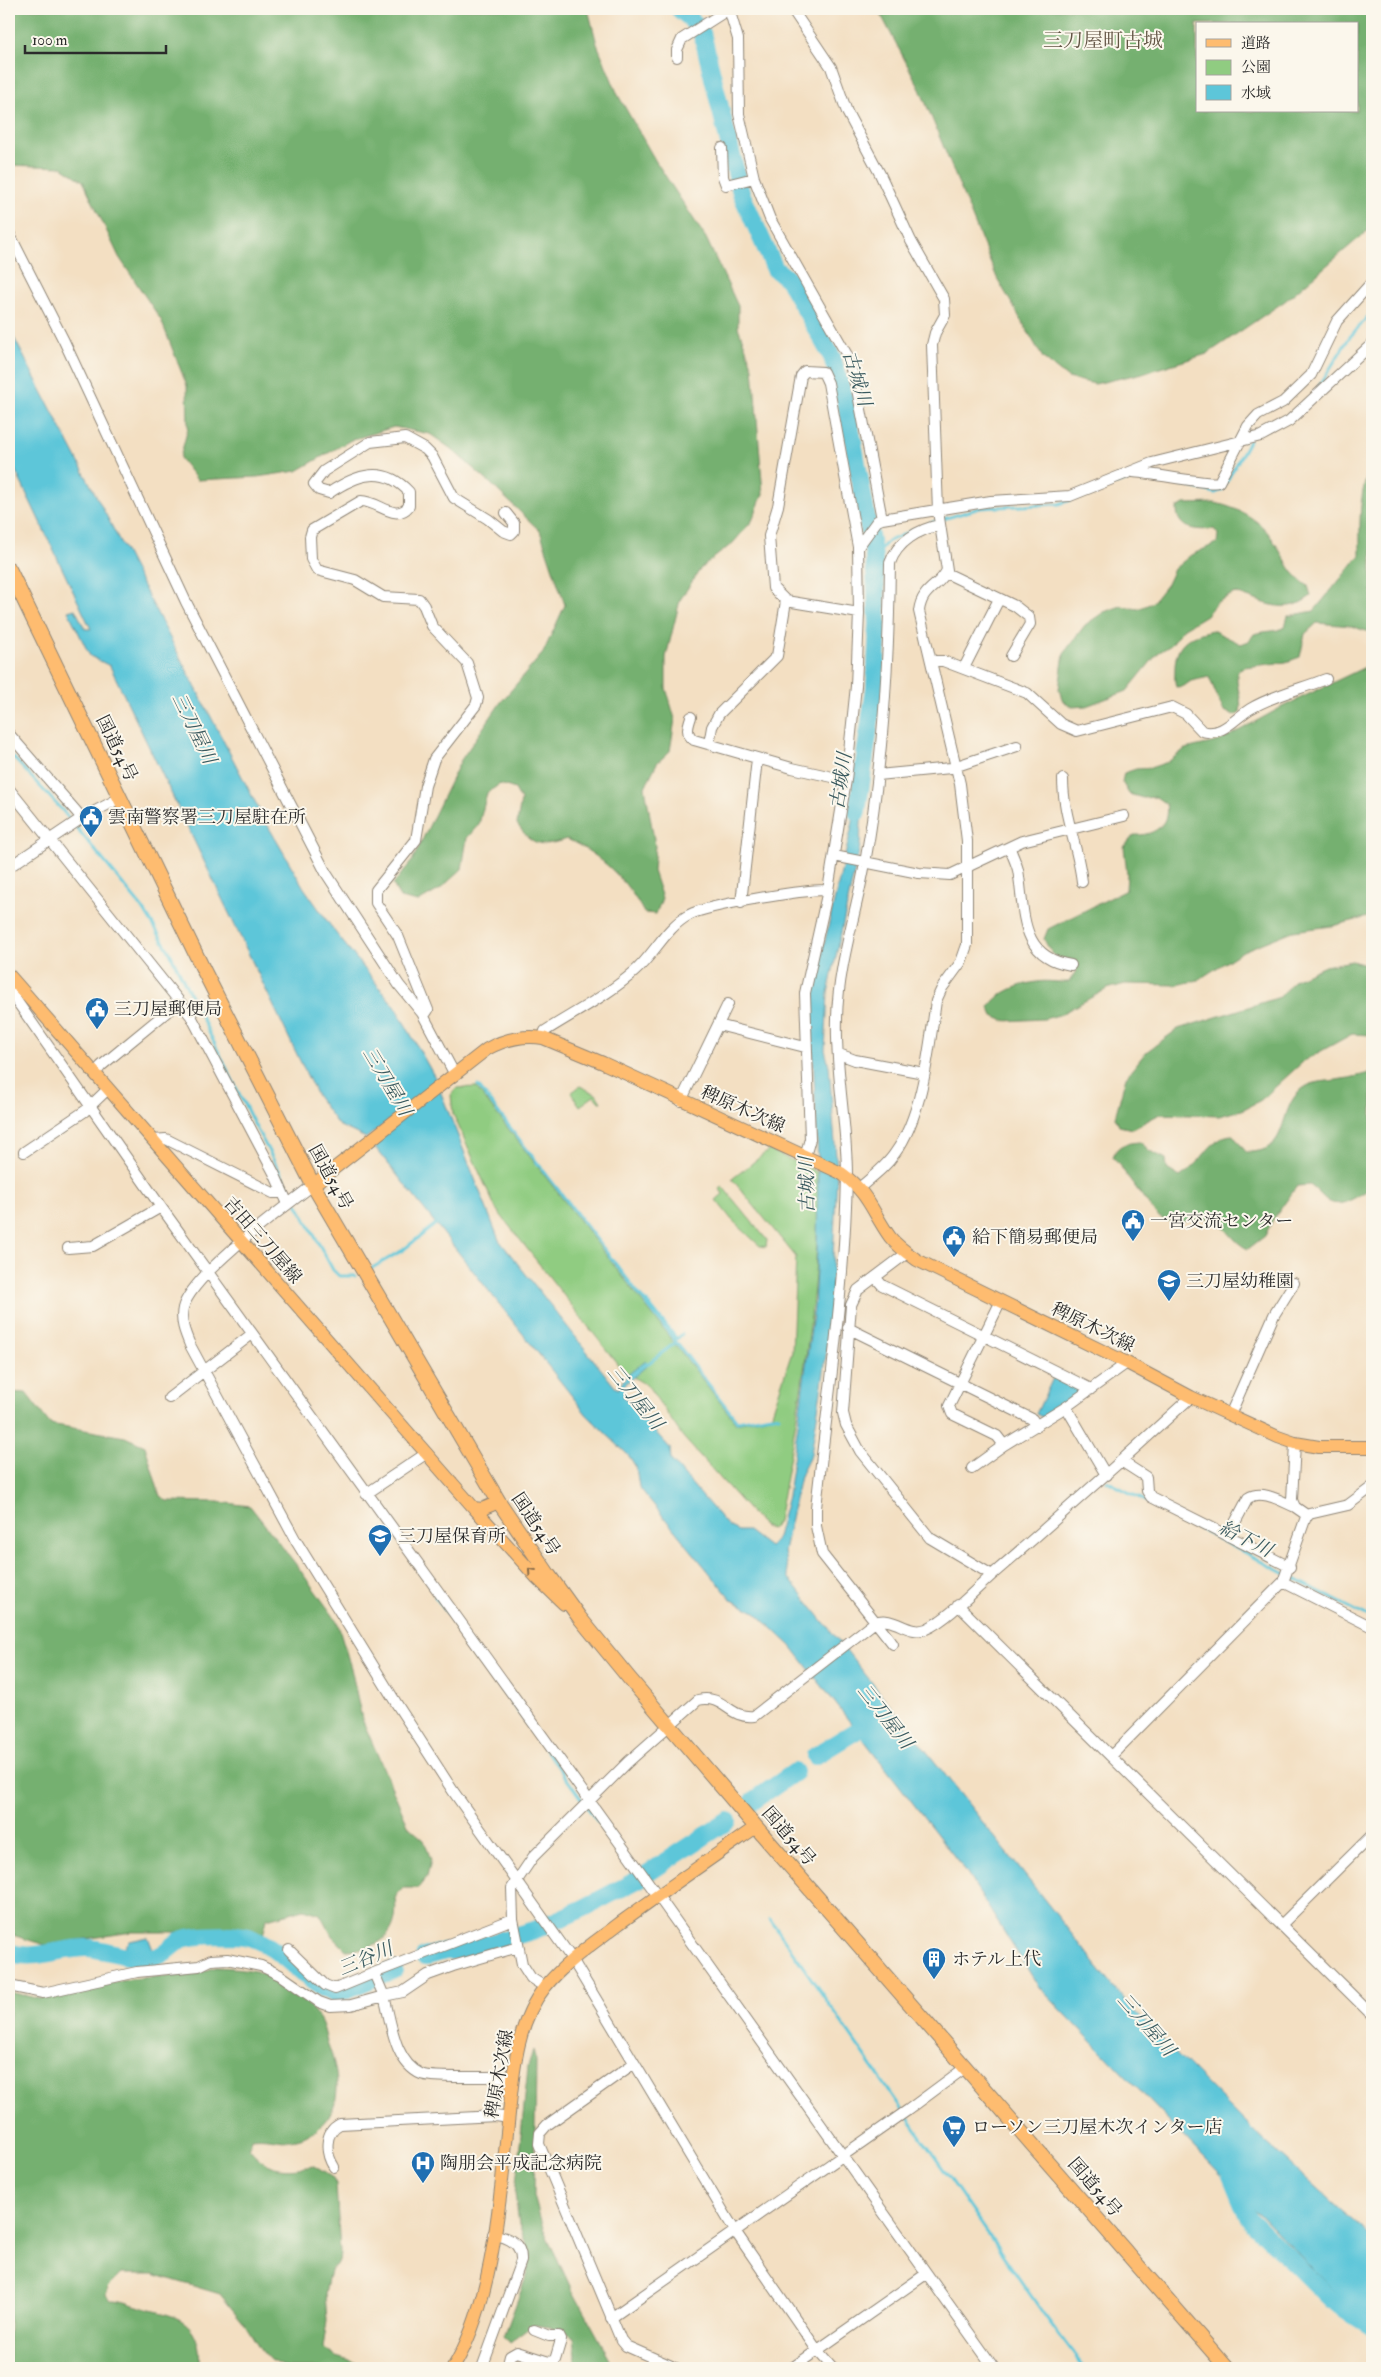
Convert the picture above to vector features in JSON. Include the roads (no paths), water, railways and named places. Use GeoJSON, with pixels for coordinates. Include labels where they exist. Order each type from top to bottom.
{"type":"FeatureCollection","features":[{"type":"Feature","properties":{"kind":"highway","name":"国道54号"},"geometry":{"type":"LineString","coordinates":[[9,569],[120,798],[313,1185],[499,1502],[579,1617],[669,1726],[1227,2368]]}},
{"type":"Feature","properties":{"kind":"main road","name":"吉田三刀屋線"},"geometry":{"type":"LineString","coordinates":[[9,981],[95,1074],[474,1508],[537,1578],[579,1617]]}},
{"type":"Feature","properties":{"kind":"main road","name":"稗原木次線"},"geometry":{"type":"LineString","coordinates":[[313,1185],[452,1075],[498,1043],[521,1037],[543,1038],[603,1063],[844,1175],[871,1202],[892,1238],[907,1253],[942,1273],[1127,1363],[1191,1397],[1295,1443],[1319,1447],[1372,1447]]}},
{"type":"Feature","properties":{"kind":"main road"},"geometry":{"type":"LineString","coordinates":[[474,1508],[482,1509],[499,1502]]}},
{"type":"Feature","properties":{"kind":"main road","name":"稗原木次線"},"geometry":{"type":"LineString","coordinates":[[452,2368],[470,2335],[480,2307],[494,2234],[513,2077],[521,2037],[529,2014],[545,1987],[572,1960],[756,1827]]}},
{"type":"Feature","properties":{"kind":"street"},"geometry":{"type":"LineString","coordinates":[[677,57],[676,50],[682,39],[729,9],[738,39],[739,114],[752,179],[770,219],[847,355],[858,394],[880,520],[859,546]]}},
{"type":"Feature","properties":{"kind":"street"},"geometry":{"type":"LineString","coordinates":[[792,9],[831,67],[847,112],[880,174],[911,241],[944,299],[945,315],[933,338],[932,345],[939,518],[947,562],[946,573],[927,590],[920,603],[920,620],[956,766],[966,840],[968,945],[936,1001],[917,1105],[900,1145],[884,1166],[859,1188]]}},
{"type":"Feature","properties":{"kind":"street"},"geometry":{"type":"LineString","coordinates":[[722,148],[724,181],[726,185],[752,179]]}},
{"type":"Feature","properties":{"kind":"street"},"geometry":{"type":"LineString","coordinates":[[9,233],[64,341],[186,602],[326,873],[394,976],[424,1016],[452,1075]]}},
{"type":"Feature","properties":{"kind":"street"},"geometry":{"type":"LineString","coordinates":[[1130,471],[1215,483],[1221,479],[1245,440],[1252,420],[1283,402],[1311,375],[1337,321],[1372,282]]}},
{"type":"Feature","properties":{"kind":"street"},"geometry":{"type":"LineString","coordinates":[[880,520],[939,518],[991,501],[1070,496],[1162,460],[1245,440],[1289,420],[1372,344]]}},
{"type":"Feature","properties":{"kind":"street"},"geometry":{"type":"LineString","coordinates":[[809,1158],[805,993],[836,856],[846,780],[856,686],[859,613],[859,546],[828,383],[823,372],[805,370],[801,376],[778,506],[769,536],[773,588],[786,601],[859,613]]}},
{"type":"Feature","properties":{"kind":"street"},"geometry":{"type":"LineString","coordinates":[[424,1016],[428,1010],[417,979],[398,936],[376,903],[376,890],[416,840],[424,786],[434,759],[476,706],[476,689],[467,663],[432,626],[419,599],[383,597],[355,580],[317,570],[312,563],[310,538],[312,530],[361,501],[378,504],[395,514],[401,513],[409,506],[409,492],[395,479],[382,474],[350,482],[329,493],[319,490],[314,484],[324,471],[370,442],[404,438],[425,449],[432,456],[454,498],[488,519],[503,532],[511,534],[514,531],[514,523],[506,513]]}},
{"type":"Feature","properties":{"kind":"street"},"geometry":{"type":"LineString","coordinates":[[892,1644],[822,1554],[816,1526],[825,1425],[829,1408],[838,1331],[844,1175],[836,1018],[841,980],[878,775],[888,671],[890,563],[895,552],[908,539],[939,518]]}},
{"type":"Feature","properties":{"kind":"street"},"geometry":{"type":"LineString","coordinates":[[946,573],[1024,611],[1030,620],[1030,624],[1011,656]]}},
{"type":"Feature","properties":{"kind":"street"},"geometry":{"type":"LineString","coordinates":[[964,668],[999,599]]}},
{"type":"Feature","properties":{"kind":"street"},"geometry":{"type":"LineString","coordinates":[[709,744],[712,727],[719,714],[777,656],[786,601]]}},
{"type":"Feature","properties":{"kind":"street"},"geometry":{"type":"LineString","coordinates":[[930,661],[943,661],[1026,693],[1061,724],[1077,731],[1172,707],[1186,714],[1202,731],[1217,732],[1248,710],[1275,696],[1326,679]]}},
{"type":"Feature","properties":{"kind":"street"},"geometry":{"type":"LineString","coordinates":[[691,717],[689,735],[694,740],[757,759],[846,780]]}},
{"type":"Feature","properties":{"kind":"street"},"geometry":{"type":"LineString","coordinates":[[9,734],[80,819]]}},
{"type":"Feature","properties":{"kind":"street"},"geometry":{"type":"LineString","coordinates":[[878,775],[942,770],[1017,746]]}},
{"type":"Feature","properties":{"kind":"street"},"geometry":{"type":"LineString","coordinates":[[741,903],[757,759]]}},
{"type":"Feature","properties":{"kind":"street"},"geometry":{"type":"LineString","coordinates":[[1063,780],[1069,829],[1075,840],[1082,882]]}},
{"type":"Feature","properties":{"kind":"street"},"geometry":{"type":"LineString","coordinates":[[9,789],[191,1016],[289,1204]]}},
{"type":"Feature","properties":{"kind":"street"},"geometry":{"type":"LineString","coordinates":[[9,867],[80,819],[120,798]]}},
{"type":"Feature","properties":{"kind":"street"},"geometry":{"type":"LineString","coordinates":[[836,856],[919,873],[950,875],[1038,836],[1124,816]]}},
{"type":"Feature","properties":{"kind":"street"},"geometry":{"type":"LineString","coordinates":[[1010,848],[1017,868],[1023,919],[1035,946],[1052,962],[1070,965]]}},
{"type":"Feature","properties":{"kind":"street"},"geometry":{"type":"LineString","coordinates":[[543,1038],[546,1031],[634,972],[679,922],[689,915],[700,910],[828,890]]}},
{"type":"Feature","properties":{"kind":"street"},"geometry":{"type":"LineString","coordinates":[[9,981],[90,1106],[207,1276],[252,1334],[658,1896],[869,2195],[994,2368]]}},
{"type":"Feature","properties":{"kind":"street"},"geometry":{"type":"LineString","coordinates":[[95,1074],[101,1066],[179,1002]]}},
{"type":"Feature","properties":{"kind":"street"},"geometry":{"type":"LineString","coordinates":[[681,1100],[728,1004]]}},
{"type":"Feature","properties":{"kind":"street"},"geometry":{"type":"LineString","coordinates":[[718,1025],[805,1047]]}},
{"type":"Feature","properties":{"kind":"street"},"geometry":{"type":"LineString","coordinates":[[839,1054],[855,1060],[924,1073]]}},
{"type":"Feature","properties":{"kind":"street"},"geometry":{"type":"LineString","coordinates":[[24,1152],[60,1129],[90,1106],[108,1089]]}},
{"type":"Feature","properties":{"kind":"street"},"geometry":{"type":"LineString","coordinates":[[153,1140],[166,1139],[273,1193],[282,1193]]}},
{"type":"Feature","properties":{"kind":"street"},"geometry":{"type":"LineString","coordinates":[[313,1185],[241,1242],[189,1294],[183,1310],[182,1321],[202,1371],[296,1541],[392,1698],[453,1791],[517,1879],[572,1960],[735,2231],[817,2350],[833,2368]]}},
{"type":"Feature","properties":{"kind":"street"},"geometry":{"type":"LineString","coordinates":[[68,1248],[93,1246],[161,1207]]}},
{"type":"Feature","properties":{"kind":"street"},"geometry":{"type":"LineString","coordinates":[[907,1253],[858,1290],[854,1298],[849,1313],[843,1413],[854,1441],[930,1538],[992,1575]]}},
{"type":"Feature","properties":{"kind":"street"},"geometry":{"type":"LineString","coordinates":[[875,1277],[882,1285],[1090,1390]]}},
{"type":"Feature","properties":{"kind":"street"},"geometry":{"type":"LineString","coordinates":[[1230,1415],[1274,1314],[1294,1283]]}},
{"type":"Feature","properties":{"kind":"street"},"geometry":{"type":"LineString","coordinates":[[1001,1301],[949,1406],[950,1412],[997,1436],[1004,1445]]}},
{"type":"Feature","properties":{"kind":"street"},"geometry":{"type":"LineString","coordinates":[[848,1328],[1032,1420],[1037,1426]]}},
{"type":"Feature","properties":{"kind":"street"},"geometry":{"type":"LineString","coordinates":[[169,1398],[252,1334]]}},
{"type":"Feature","properties":{"kind":"street"},"geometry":{"type":"LineString","coordinates":[[972,1468],[1004,1445],[1066,1407],[1127,1363]]}},
{"type":"Feature","properties":{"kind":"street"},"geometry":{"type":"LineString","coordinates":[[545,1987],[524,1970],[513,1920],[512,1888],[533,1857],[628,1762],[694,1702],[704,1699],[717,1700],[740,1717],[757,1715],[874,1623],[894,1622],[910,1630],[921,1630],[929,1627],[958,1606],[1191,1397]]}},
{"type":"Feature","properties":{"kind":"street"},"geometry":{"type":"LineString","coordinates":[[1066,1407],[1106,1475]]}},
{"type":"Feature","properties":{"kind":"street"},"geometry":{"type":"LineString","coordinates":[[1295,1443],[1292,1500],[1295,1507]]}},
{"type":"Feature","properties":{"kind":"street"},"geometry":{"type":"LineString","coordinates":[[366,1494],[427,1453]]}},
{"type":"Feature","properties":{"kind":"street"},"geometry":{"type":"LineString","coordinates":[[1121,1461],[1146,1477],[1147,1491],[1151,1497],[1228,1536],[1372,1627]]}},
{"type":"Feature","properties":{"kind":"street"},"geometry":{"type":"LineString","coordinates":[[1308,1516],[1348,1505],[1372,1487]]}},
{"type":"Feature","properties":{"kind":"street"},"geometry":{"type":"LineString","coordinates":[[1228,1536],[1248,1498],[1254,1494],[1260,1493],[1295,1507],[1308,1516]]}},
{"type":"Feature","properties":{"kind":"street"},"geometry":{"type":"LineString","coordinates":[[1111,1756],[1287,1574],[1308,1516]]}},
{"type":"Feature","properties":{"kind":"street"},"geometry":{"type":"LineString","coordinates":[[958,1606],[1372,2015]]}},
{"type":"Feature","properties":{"kind":"street"},"geometry":{"type":"LineString","coordinates":[[1281,1925],[1372,1835]]}},
{"type":"Feature","properties":{"kind":"street"},"geometry":{"type":"LineString","coordinates":[[289,1950],[325,1985],[335,1989],[376,1976],[513,1920]]}},
{"type":"Feature","properties":{"kind":"street"},"geometry":{"type":"LineString","coordinates":[[9,1986],[43,1994],[137,1972],[199,1966],[211,1960],[227,1959],[261,1966],[287,1979],[319,2002],[330,2006],[351,2005],[403,1992],[428,1975],[518,1947]]}},
{"type":"Feature","properties":{"kind":"street"},"geometry":{"type":"LineString","coordinates":[[376,1976],[400,2050],[410,2065],[419,2073],[428,2076],[513,2077]]}},
{"type":"Feature","properties":{"kind":"street"},"geometry":{"type":"LineString","coordinates":[[633,2064],[546,2125],[539,2138],[541,2150],[611,2318],[626,2346],[676,2368]]}},
{"type":"Feature","properties":{"kind":"street"},"geometry":{"type":"LineString","coordinates":[[611,2318],[843,2156],[966,2067]]}},
{"type":"Feature","properties":{"kind":"street"},"geometry":{"type":"LineString","coordinates":[[334,2167],[329,2157],[328,2138],[331,2129],[340,2124],[496,2116],[508,2118]]}},
{"type":"Feature","properties":{"kind":"street"},"geometry":{"type":"LineString","coordinates":[[482,2368],[521,2261],[521,2254],[514,2242],[494,2234]]}},
{"type":"Feature","properties":{"kind":"street"},"geometry":{"type":"LineString","coordinates":[[792,2368],[926,2274]]}},
{"type":"Feature","properties":{"kind":"street"},"geometry":{"type":"LineString","coordinates":[[507,2368],[510,2356],[517,2352],[549,2362],[555,2360],[561,2340],[559,2336],[549,2336],[534,2330]]}},
{"type":"Feature","properties":{"kind":"water"},"geometry":{"type":"Polygon","coordinates":[[[9,328],[264,819],[304,888],[335,932],[396,1008],[438,1083],[366,1138],[338,1125],[317,1096],[110,666],[90,656],[68,611],[75,609],[85,629],[91,629],[9,457],[9,328]]]}},
{"type":"Feature","properties":{"kind":"water"},"geometry":{"type":"Polygon","coordinates":[[[863,779],[860,846],[828,993],[825,1050],[829,1066],[837,1169],[818,1159],[812,1035],[814,987],[863,779]]]}},
{"type":"Feature","properties":{"kind":"water"},"geometry":{"type":"Polygon","coordinates":[[[439,1088],[499,1240],[615,1387],[619,1389],[626,1377],[646,1361],[649,1364],[625,1384],[623,1396],[670,1448],[671,1460],[728,1526],[738,1531],[748,1531],[769,1547],[776,1541],[788,1496],[814,1307],[818,1166],[837,1175],[830,1319],[824,1372],[811,1454],[800,1476],[784,1551],[788,1577],[1128,2005],[1259,2136],[1372,2238],[1372,2330],[1039,1987],[964,1869],[791,1646],[755,1612],[732,1600],[639,1487],[636,1467],[629,1456],[587,1415],[371,1142],[439,1088]]]}},
{"type":"Feature","properties":{"kind":"water"},"geometry":{"type":"Polygon","coordinates":[[[1054,1376],[1079,1388],[1079,1393],[1044,1418],[1036,1414],[1054,1376]]]}},
{"type":"Feature","properties":{"kind":"water"},"geometry":{"type":"Polygon","coordinates":[[[148,1937],[159,1965],[135,1966],[120,1962],[119,1953],[130,1941],[148,1937]]]}},
{"type":"Feature","properties":{"kind":"waterway","name":"古城川"},"geometry":{"type":"LineString","coordinates":[[679,9],[690,18],[702,33],[741,193],[775,269],[788,279],[832,357],[847,408],[874,557],[878,624],[875,687],[857,812]]}},
{"type":"Feature","properties":{"kind":"waterway"},"geometry":{"type":"LineString","coordinates":[[1318,388],[1349,338],[1372,312]]}},
{"type":"Feature","properties":{"kind":"waterway"},"geometry":{"type":"LineString","coordinates":[[1251,435],[1289,415]]}},
{"type":"Feature","properties":{"kind":"waterway"},"geometry":{"type":"LineString","coordinates":[[1173,482],[1215,493],[1222,490],[1249,441]]}},
{"type":"Feature","properties":{"kind":"waterway"},"geometry":{"type":"LineString","coordinates":[[1102,488],[1127,480],[1150,479]]}},
{"type":"Feature","properties":{"kind":"waterway"},"geometry":{"type":"LineString","coordinates":[[930,523],[980,508],[1059,504],[1071,500]]}},
{"type":"Feature","properties":{"kind":"waterway"},"geometry":{"type":"LineString","coordinates":[[874,557],[887,542],[915,529]]}},
{"type":"Feature","properties":{"kind":"waterway"},"geometry":{"type":"LineString","coordinates":[[9,753],[62,810],[144,910],[169,951],[254,1124],[333,1270],[339,1276],[355,1276]]}},
{"type":"Feature","properties":{"kind":"waterway"},"geometry":{"type":"LineString","coordinates":[[478,1086],[737,1421],[771,1415],[779,1416]]}},
{"type":"Feature","properties":{"kind":"waterway"},"geometry":{"type":"LineString","coordinates":[[372,1268],[403,1250],[437,1223]]}},
{"type":"Feature","properties":{"kind":"waterway"},"geometry":{"type":"LineString","coordinates":[[647,1302],[677,1339],[682,1334]]}},
{"type":"Feature","properties":{"kind":"waterway"},"geometry":{"type":"LineString","coordinates":[[646,1365],[675,1343]]}},
{"type":"Feature","properties":{"kind":"waterway","name":"給下川"},"geometry":{"type":"LineString","coordinates":[[1107,1481],[1372,1619]]}},
{"type":"Feature","properties":{"kind":"waterway"},"geometry":{"type":"LineString","coordinates":[[435,1596],[639,1879]]}},
{"type":"Feature","properties":{"kind":"waterway","name":"三谷川"},"geometry":{"type":"LineString","coordinates":[[815,1756],[864,1726]]}},
{"type":"Feature","properties":{"kind":"waterway","name":"三谷川"},"geometry":{"type":"LineString","coordinates":[[752,1802],[795,1772]]}},
{"type":"Feature","properties":{"kind":"waterway","name":"三谷川"},"geometry":{"type":"LineString","coordinates":[[424,1957],[445,1951],[464,1951],[535,1930],[584,1908],[639,1879],[728,1821]]}},
{"type":"Feature","properties":{"kind":"waterway"},"geometry":{"type":"LineString","coordinates":[[770,1919],[1045,2316],[1084,2368]]}},
{"type":"Feature","properties":{"kind":"waterway","name":"三谷川"},"geometry":{"type":"LineString","coordinates":[[9,1952],[19,1955],[39,1955],[88,1948],[147,1958],[159,1956],[185,1938],[235,1935],[250,1937],[263,1943],[311,1980],[336,1994],[394,1970]]}},
{"type":"Feature","properties":{"kind":"waterway","name":"三刀屋川"},"geometry":{"type":"LineString","coordinates":[[1228,2168],[1249,2219],[1331,2300],[1372,2326]]}},
{"type":"Feature","properties":{"kind":"place","name":"雲南警察署三刀屋駐在所"},"geometry":{"type":"Point","coordinates":[91,838]}},
{"type":"Feature","properties":{"kind":"place","name":"三刀屋郵便局"},"geometry":{"type":"Point","coordinates":[97,1030]}},
{"type":"Feature","properties":{"kind":"place","name":"一宮交流センター"},"geometry":{"type":"Point","coordinates":[1133,1242]}},
{"type":"Feature","properties":{"kind":"place","name":"給下簡易郵便局"},"geometry":{"type":"Point","coordinates":[954,1258]}},
{"type":"Feature","properties":{"kind":"place","name":"三刀屋幼稚園"},"geometry":{"type":"Point","coordinates":[1169,1302]}},
{"type":"Feature","properties":{"kind":"place","name":"三刀屋保育所"},"geometry":{"type":"Point","coordinates":[380,1557]}},
{"type":"Feature","properties":{"kind":"place","name":"ホテル上代"},"geometry":{"type":"Point","coordinates":[934,1980]}},
{"type":"Feature","properties":{"kind":"place","name":"ローソン三刀屋木次インター店"},"geometry":{"type":"Point","coordinates":[954,2148]}},
{"type":"Feature","properties":{"kind":"place","name":"陶朋会平成記念病院"},"geometry":{"type":"Point","coordinates":[423,2184]}},
{"type":"Feature","properties":{"kind":"district","name":"三刀屋町古城"},"geometry":{"type":"Point","coordinates":[1103,40]}}]}
